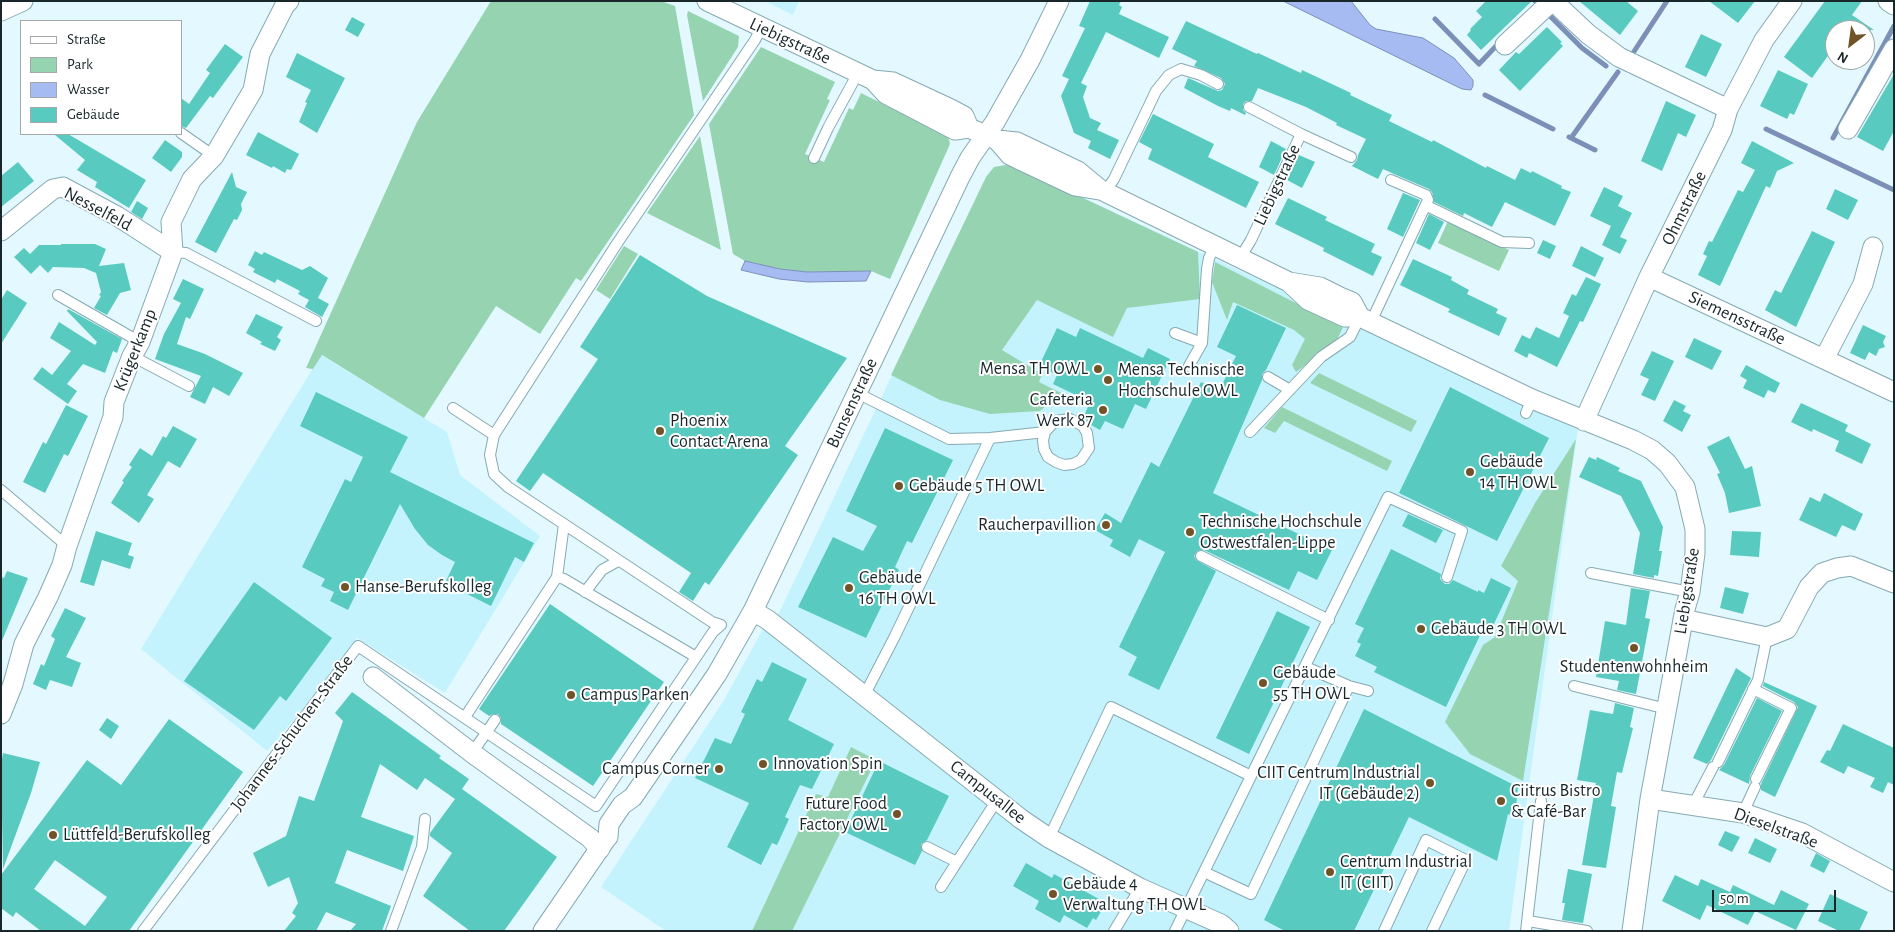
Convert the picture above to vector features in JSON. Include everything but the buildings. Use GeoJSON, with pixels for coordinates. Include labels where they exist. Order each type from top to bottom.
{"type":"FeatureCollection","features":[{"type":"Feature","properties":{"kind":"street","name":"Krügerkamp"},"geometry":{"type":"LineString","coordinates":[[1,714],[13,684],[24,644],[62,565],[113,417],[114,402],[173,252],[171,222],[192,179],[214,156],[253,90],[260,54],[285,5],[289,1]]}},
{"type":"Feature","properties":{"kind":"street","name":"Liebigstraße"},"geometry":{"type":"LineString","coordinates":[[708,1],[761,28],[866,76],[886,94],[956,130],[984,135],[1010,155],[1022,161],[1076,186],[1103,191],[1289,282],[1308,300],[1345,317],[1366,319],[1529,406],[1584,421],[1633,440],[1652,450],[1667,463],[1686,488],[1695,530],[1695,553],[1690,592],[1683,619],[1650,800],[1632,931]]}},
{"type":"Feature","properties":{"kind":"street","name":"Bunsenstraße"},"geometry":{"type":"LineString","coordinates":[[543,931],[604,843],[620,831],[625,824],[632,812],[633,797],[717,674],[760,615],[857,393],[960,177],[1030,60],[1059,1]]}},
{"type":"Feature","properties":{"kind":"street"},"geometry":{"type":"LineString","coordinates":[[1505,45],[1553,1],[1588,34],[1619,57],[1728,109]]}},
{"type":"Feature","properties":{"kind":"street","name":"Ohmstraße"},"geometry":{"type":"LineString","coordinates":[[1584,421],[1649,277],[1722,130],[1728,109],[1764,40],[1792,1]]}},
{"type":"Feature","properties":{"kind":"street"},"geometry":{"type":"LineString","coordinates":[[1888,1],[1894,5]]}},
{"type":"Feature","properties":{"kind":"street"},"geometry":{"type":"LineString","coordinates":[[1848,129],[1894,49]]}},
{"type":"Feature","properties":{"kind":"street","name":"Nesselfeld"},"geometry":{"type":"LineString","coordinates":[[1,231],[53,189],[63,187],[117,216],[173,252]]}},
{"type":"Feature","properties":{"kind":"street"},"geometry":{"type":"LineString","coordinates":[[1824,360],[1862,284],[1873,247]]}},
{"type":"Feature","properties":{"kind":"street","name":"Siemensstraße"},"geometry":{"type":"LineString","coordinates":[[1649,277],[1894,392]]}},
{"type":"Feature","properties":{"kind":"street"},"geometry":{"type":"LineString","coordinates":[[1683,619],[1767,637],[1787,629],[1809,587],[1822,573],[1850,566],[1894,583]]}},
{"type":"Feature","properties":{"kind":"street","name":"Campusallee"},"geometry":{"type":"LineString","coordinates":[[760,615],[997,800],[1049,838],[1140,888],[1221,924],[1229,931]]}},
{"type":"Feature","properties":{"kind":"street","name":"Johannes-Schuchen-Straße"},"geometry":{"type":"LineString","coordinates":[[373,677],[472,753],[590,838],[604,843]]}},
{"type":"Feature","properties":{"kind":"street","name":"Dieselstraße"},"geometry":{"type":"LineString","coordinates":[[1650,800],[1743,812],[1802,833],[1894,882]]}},
{"type":"Feature","properties":{"kind":"lane"},"geometry":{"type":"LineString","coordinates":[[556,577],[564,579],[696,657],[712,632],[721,626],[618,561],[508,487],[494,474],[490,455],[494,435],[618,242],[755,40],[761,28]]}},
{"type":"Feature","properties":{"kind":"lane"},"geometry":{"type":"LineString","coordinates":[[1103,191],[1114,179],[1156,91],[1169,75],[1182,69],[1218,84]]}},
{"type":"Feature","properties":{"kind":"lane"},"geometry":{"type":"LineString","coordinates":[[814,158],[828,128],[866,76]]}},
{"type":"Feature","properties":{"kind":"lane"},"geometry":{"type":"LineString","coordinates":[[1248,108],[1301,134]]}},
{"type":"Feature","properties":{"kind":"lane"},"geometry":{"type":"LineString","coordinates":[[182,134],[214,156]]}},
{"type":"Feature","properties":{"kind":"lane","name":"Liebigstraße"},"geometry":{"type":"LineString","coordinates":[[1240,258],[1251,240],[1301,134],[1351,157]]}},
{"type":"Feature","properties":{"kind":"lane"},"geometry":{"type":"LineString","coordinates":[[1250,432],[1321,357],[1350,337],[1366,319],[1427,206],[1428,200],[1426,195],[1391,180]]}},
{"type":"Feature","properties":{"kind":"lane"},"geometry":{"type":"LineString","coordinates":[[1427,206],[1502,242],[1529,243]]}},
{"type":"Feature","properties":{"kind":"lane"},"geometry":{"type":"LineString","coordinates":[[1189,366],[1202,344],[1207,269],[1209,258],[1215,246]]}},
{"type":"Feature","properties":{"kind":"lane"},"geometry":{"type":"LineString","coordinates":[[173,252],[186,253],[316,321]]}},
{"type":"Feature","properties":{"kind":"lane"},"geometry":{"type":"LineString","coordinates":[[58,295],[189,386]]}},
{"type":"Feature","properties":{"kind":"lane"},"geometry":{"type":"LineString","coordinates":[[1175,333],[1202,344]]}},
{"type":"Feature","properties":{"kind":"lane"},"geometry":{"type":"LineString","coordinates":[[1268,377],[1290,390]]}},
{"type":"Feature","properties":{"kind":"lane"},"geometry":{"type":"LineString","coordinates":[[857,393],[949,439],[990,438],[1045,432],[1055,421],[1070,419],[1083,426],[1088,433],[1089,448],[1081,460],[1073,464],[1064,465],[1048,457],[1044,449],[1043,440],[1045,432]]}},
{"type":"Feature","properties":{"kind":"lane"},"geometry":{"type":"LineString","coordinates":[[453,408],[494,435]]}},
{"type":"Feature","properties":{"kind":"lane"},"geometry":{"type":"LineString","coordinates":[[864,696],[895,636],[990,438]]}},
{"type":"Feature","properties":{"kind":"lane"},"geometry":{"type":"LineString","coordinates":[[1,490],[67,546]]}},
{"type":"Feature","properties":{"kind":"lane"},"geometry":{"type":"LineString","coordinates":[[1175,931],[1306,668],[1388,497],[1462,531],[1446,577]]}},
{"type":"Feature","properties":{"kind":"lane"},"geometry":{"type":"LineString","coordinates":[[465,718],[556,577],[564,524]]}},
{"type":"Feature","properties":{"kind":"lane"},"geometry":{"type":"LineString","coordinates":[[1201,556],[1329,620]]}},
{"type":"Feature","properties":{"kind":"lane"},"geometry":{"type":"LineString","coordinates":[[585,592],[602,570],[618,561]]}},
{"type":"Feature","properties":{"kind":"lane"},"geometry":{"type":"LineString","coordinates":[[1591,573],[1690,592]]}},
{"type":"Feature","properties":{"kind":"lane"},"geometry":{"type":"LineString","coordinates":[[1694,805],[1758,680],[1767,637]]}},
{"type":"Feature","properties":{"kind":"lane","name":"Johannes-Schuchen-Straße"},"geometry":{"type":"LineString","coordinates":[[144,931],[358,646],[596,806],[696,657]]}},
{"type":"Feature","properties":{"kind":"lane"},"geometry":{"type":"LineString","coordinates":[[1306,668],[1348,686],[1368,691]]}},
{"type":"Feature","properties":{"kind":"lane"},"geometry":{"type":"LineString","coordinates":[[1204,872],[1251,894],[1348,686]]}},
{"type":"Feature","properties":{"kind":"lane"},"geometry":{"type":"LineString","coordinates":[[1574,686],[1667,709]]}},
{"type":"Feature","properties":{"kind":"lane"},"geometry":{"type":"LineString","coordinates":[[1743,812],[1791,708],[1753,689]]}},
{"type":"Feature","properties":{"kind":"lane"},"geometry":{"type":"LineString","coordinates":[[1049,838],[1111,708],[1251,776]]}},
{"type":"Feature","properties":{"kind":"lane"},"geometry":{"type":"LineString","coordinates":[[472,753],[495,720]]}},
{"type":"Feature","properties":{"kind":"lane"},"geometry":{"type":"LineString","coordinates":[[941,887],[997,800]]}},
{"type":"Feature","properties":{"kind":"lane"},"geometry":{"type":"LineString","coordinates":[[1541,801],[1527,926],[1587,931]]}},
{"type":"Feature","properties":{"kind":"lane"},"geometry":{"type":"LineString","coordinates":[[391,931],[422,847],[425,819]]}},
{"type":"Feature","properties":{"kind":"lane"},"geometry":{"type":"LineString","coordinates":[[1384,931],[1426,840],[1466,860],[1466,872],[1432,931]]}},
{"type":"Feature","properties":{"kind":"lane"},"geometry":{"type":"LineString","coordinates":[[927,847],[957,862]]}},
{"type":"Feature","properties":{"kind":"lane"},"geometry":{"type":"LineString","coordinates":[[1114,931],[1140,888]]}},
{"type":"Feature","properties":{"kind":"shaded area"},"geometry":{"type":"Polygon","coordinates":[[[765,1],[799,1],[793,15],[765,1]]]}},
{"type":"Feature","properties":{"kind":"shaded area","name":"Technische Hochschule Ostwestfalen-Lippe"},"geometry":{"type":"Polygon","coordinates":[[[1006,165],[1017,167],[1578,428],[1509,931],[666,931],[601,887],[724,700],[763,629],[779,613],[986,177],[994,167],[1006,165]]]}},
{"type":"Feature","properties":{"kind":"shaded area","name":"Hanse-Berufskolleg"},"geometry":{"type":"Polygon","coordinates":[[[321,355],[447,432],[460,475],[540,536],[445,693],[357,638],[303,709],[267,751],[141,649],[321,355]]]}},
{"type":"Feature","properties":{"kind":"green space"},"geometry":{"type":"Polygon","coordinates":[[[491,1],[661,1],[675,6],[694,115],[581,281],[576,278],[540,334],[496,306],[424,418],[322,355],[313,369],[306,368],[417,122],[491,1]]]}},
{"type":"Feature","properties":{"kind":"green space"},"geometry":{"type":"Polygon","coordinates":[[[688,11],[739,36],[738,47],[703,101],[687,15],[688,11]]]}},
{"type":"Feature","properties":{"kind":"green space"},"geometry":{"type":"Polygon","coordinates":[[[761,47],[835,82],[827,99],[830,100],[805,154],[824,162],[849,108],[853,110],[861,93],[948,136],[950,144],[890,279],[871,271],[807,272],[780,269],[745,261],[733,254],[709,124],[761,47]]]}},
{"type":"Feature","properties":{"kind":"green space"},"geometry":{"type":"Polygon","coordinates":[[[700,136],[721,250],[647,213],[700,136]]]}},
{"type":"Feature","properties":{"kind":"green space"},"geometry":{"type":"Polygon","coordinates":[[[1006,165],[1017,167],[1198,252],[1200,299],[1127,308],[1113,337],[1037,300],[1002,350],[1042,374],[1039,382],[1063,394],[1061,402],[1047,405],[1040,411],[990,414],[940,400],[891,375],[986,177],[994,167],[1006,165]]]}},
{"type":"Feature","properties":{"kind":"green space"},"geometry":{"type":"Polygon","coordinates":[[[1448,221],[1509,250],[1499,271],[1438,243],[1448,221]]]}},
{"type":"Feature","properties":{"kind":"green space"},"geometry":{"type":"Polygon","coordinates":[[[624,246],[638,254],[610,299],[596,290],[624,246]]]}},
{"type":"Feature","properties":{"kind":"green space"},"geometry":{"type":"Polygon","coordinates":[[[1215,262],[1343,327],[1336,342],[1296,372],[1292,365],[1305,339],[1294,330],[1233,302],[1227,320],[1212,282],[1215,262]]]}},
{"type":"Feature","properties":{"kind":"green space"},"geometry":{"type":"Polygon","coordinates":[[[1319,373],[1417,421],[1411,432],[1310,383],[1319,373]]]}},
{"type":"Feature","properties":{"kind":"green space"},"geometry":{"type":"Polygon","coordinates":[[[1282,407],[1392,461],[1387,471],[1284,421],[1275,433],[1264,428],[1282,407]]]}},
{"type":"Feature","properties":{"kind":"green space"},"geometry":{"type":"Polygon","coordinates":[[[1576,439],[1523,781],[1470,754],[1445,722],[1483,645],[1495,637],[1518,581],[1501,566],[1535,503],[1576,439]]]}},
{"type":"Feature","properties":{"kind":"green space"},"geometry":{"type":"Polygon","coordinates":[[[851,747],[876,760],[792,931],[752,931],[816,794],[828,797],[851,747]]]}},
{"type":"Feature","properties":{"kind":"water"},"geometry":{"type":"Polygon","coordinates":[[[1283,1],[1351,1],[1370,25],[1376,29],[1423,38],[1454,58],[1473,80],[1473,86],[1471,90],[1462,89],[1283,1]]]}},
{"type":"Feature","properties":{"kind":"water"},"geometry":{"type":"Polygon","coordinates":[[[745,261],[780,269],[807,272],[871,271],[866,281],[808,282],[779,279],[741,270],[745,261]]]}},
{"type":"Feature","properties":{"kind":"waterway"},"geometry":{"type":"LineString","coordinates":[[1633,53],[1667,1]]}},
{"type":"Feature","properties":{"kind":"waterway"},"geometry":{"type":"LineString","coordinates":[[1551,17],[1582,48],[1606,66]]}},
{"type":"Feature","properties":{"kind":"waterway"},"geometry":{"type":"LineString","coordinates":[[1435,19],[1479,64],[1498,44]]}},
{"type":"Feature","properties":{"kind":"waterway"},"geometry":{"type":"LineString","coordinates":[[1833,138],[1894,26]]}},
{"type":"Feature","properties":{"kind":"waterway"},"geometry":{"type":"LineString","coordinates":[[1571,138],[1618,72]]}},
{"type":"Feature","properties":{"kind":"waterway"},"geometry":{"type":"LineString","coordinates":[[1485,95],[1553,129]]}},
{"type":"Feature","properties":{"kind":"waterway"},"geometry":{"type":"LineString","coordinates":[[1766,129],[1894,190]]}},
{"type":"Feature","properties":{"kind":"waterway"},"geometry":{"type":"LineString","coordinates":[[1569,137],[1595,150]]}},
{"type":"Feature","properties":{"kind":"place","name":"Mensa TH OWL"},"geometry":{"type":"Point","coordinates":[1098,369]}},
{"type":"Feature","properties":{"kind":"place","name":"Mensa Technische Hochschule OWL"},"geometry":{"type":"Point","coordinates":[1108,380]}},
{"type":"Feature","properties":{"kind":"place","name":"Cafeteria Werk 87"},"geometry":{"type":"Point","coordinates":[1103,410]}},
{"type":"Feature","properties":{"kind":"place","name":"Phoenix Contact Arena"},"geometry":{"type":"Point","coordinates":[660,431]}},
{"type":"Feature","properties":{"kind":"place","name":"Gebäude 14 TH OWL"},"geometry":{"type":"Point","coordinates":[1470,472]}},
{"type":"Feature","properties":{"kind":"place","name":"Gebäude 5 TH OWL"},"geometry":{"type":"Point","coordinates":[899,486]}},
{"type":"Feature","properties":{"kind":"place","name":"Raucherpavillion"},"geometry":{"type":"Point","coordinates":[1106,525]}},
{"type":"Feature","properties":{"kind":"place","name":"Technische Hochschule Ostwestfalen-Lippe"},"geometry":{"type":"Point","coordinates":[1190,532]}},
{"type":"Feature","properties":{"kind":"place","name":"Hanse-Berufskolleg"},"geometry":{"type":"Point","coordinates":[345,587]}},
{"type":"Feature","properties":{"kind":"place","name":"Gebäude 16 TH OWL"},"geometry":{"type":"Point","coordinates":[849,588]}},
{"type":"Feature","properties":{"kind":"place","name":"Gebäude 3 TH OWL"},"geometry":{"type":"Point","coordinates":[1421,629]}},
{"type":"Feature","properties":{"kind":"place","name":"Studentenwohnheim"},"geometry":{"type":"Point","coordinates":[1634,648]}},
{"type":"Feature","properties":{"kind":"place","name":"Gebäude 55 TH OWL"},"geometry":{"type":"Point","coordinates":[1263,683]}},
{"type":"Feature","properties":{"kind":"place","name":"Campus Parken"},"geometry":{"type":"Point","coordinates":[571,695]}},
{"type":"Feature","properties":{"kind":"place","name":"Innovation Spin"},"geometry":{"type":"Point","coordinates":[763,764]}},
{"type":"Feature","properties":{"kind":"place","name":"Campus Corner"},"geometry":{"type":"Point","coordinates":[719,769]}},
{"type":"Feature","properties":{"kind":"place","name":"CIIT Centrum Industrial IT (Gebäude 2)"},"geometry":{"type":"Point","coordinates":[1430,783]}},
{"type":"Feature","properties":{"kind":"place","name":"Ciitrus Bistro & Café-Bar"},"geometry":{"type":"Point","coordinates":[1501,801]}},
{"type":"Feature","properties":{"kind":"place","name":"Future Food Factory OWL"},"geometry":{"type":"Point","coordinates":[897,814]}},
{"type":"Feature","properties":{"kind":"place","name":"Lüttfeld-Berufskolleg"},"geometry":{"type":"Point","coordinates":[53,835]}},
{"type":"Feature","properties":{"kind":"place","name":"Centrum Industrial IT (CIIT)"},"geometry":{"type":"Point","coordinates":[1330,872]}},
{"type":"Feature","properties":{"kind":"place","name":"Gebäude 4 Verwaltung TH OWL"},"geometry":{"type":"Point","coordinates":[1053,894]}}]}
